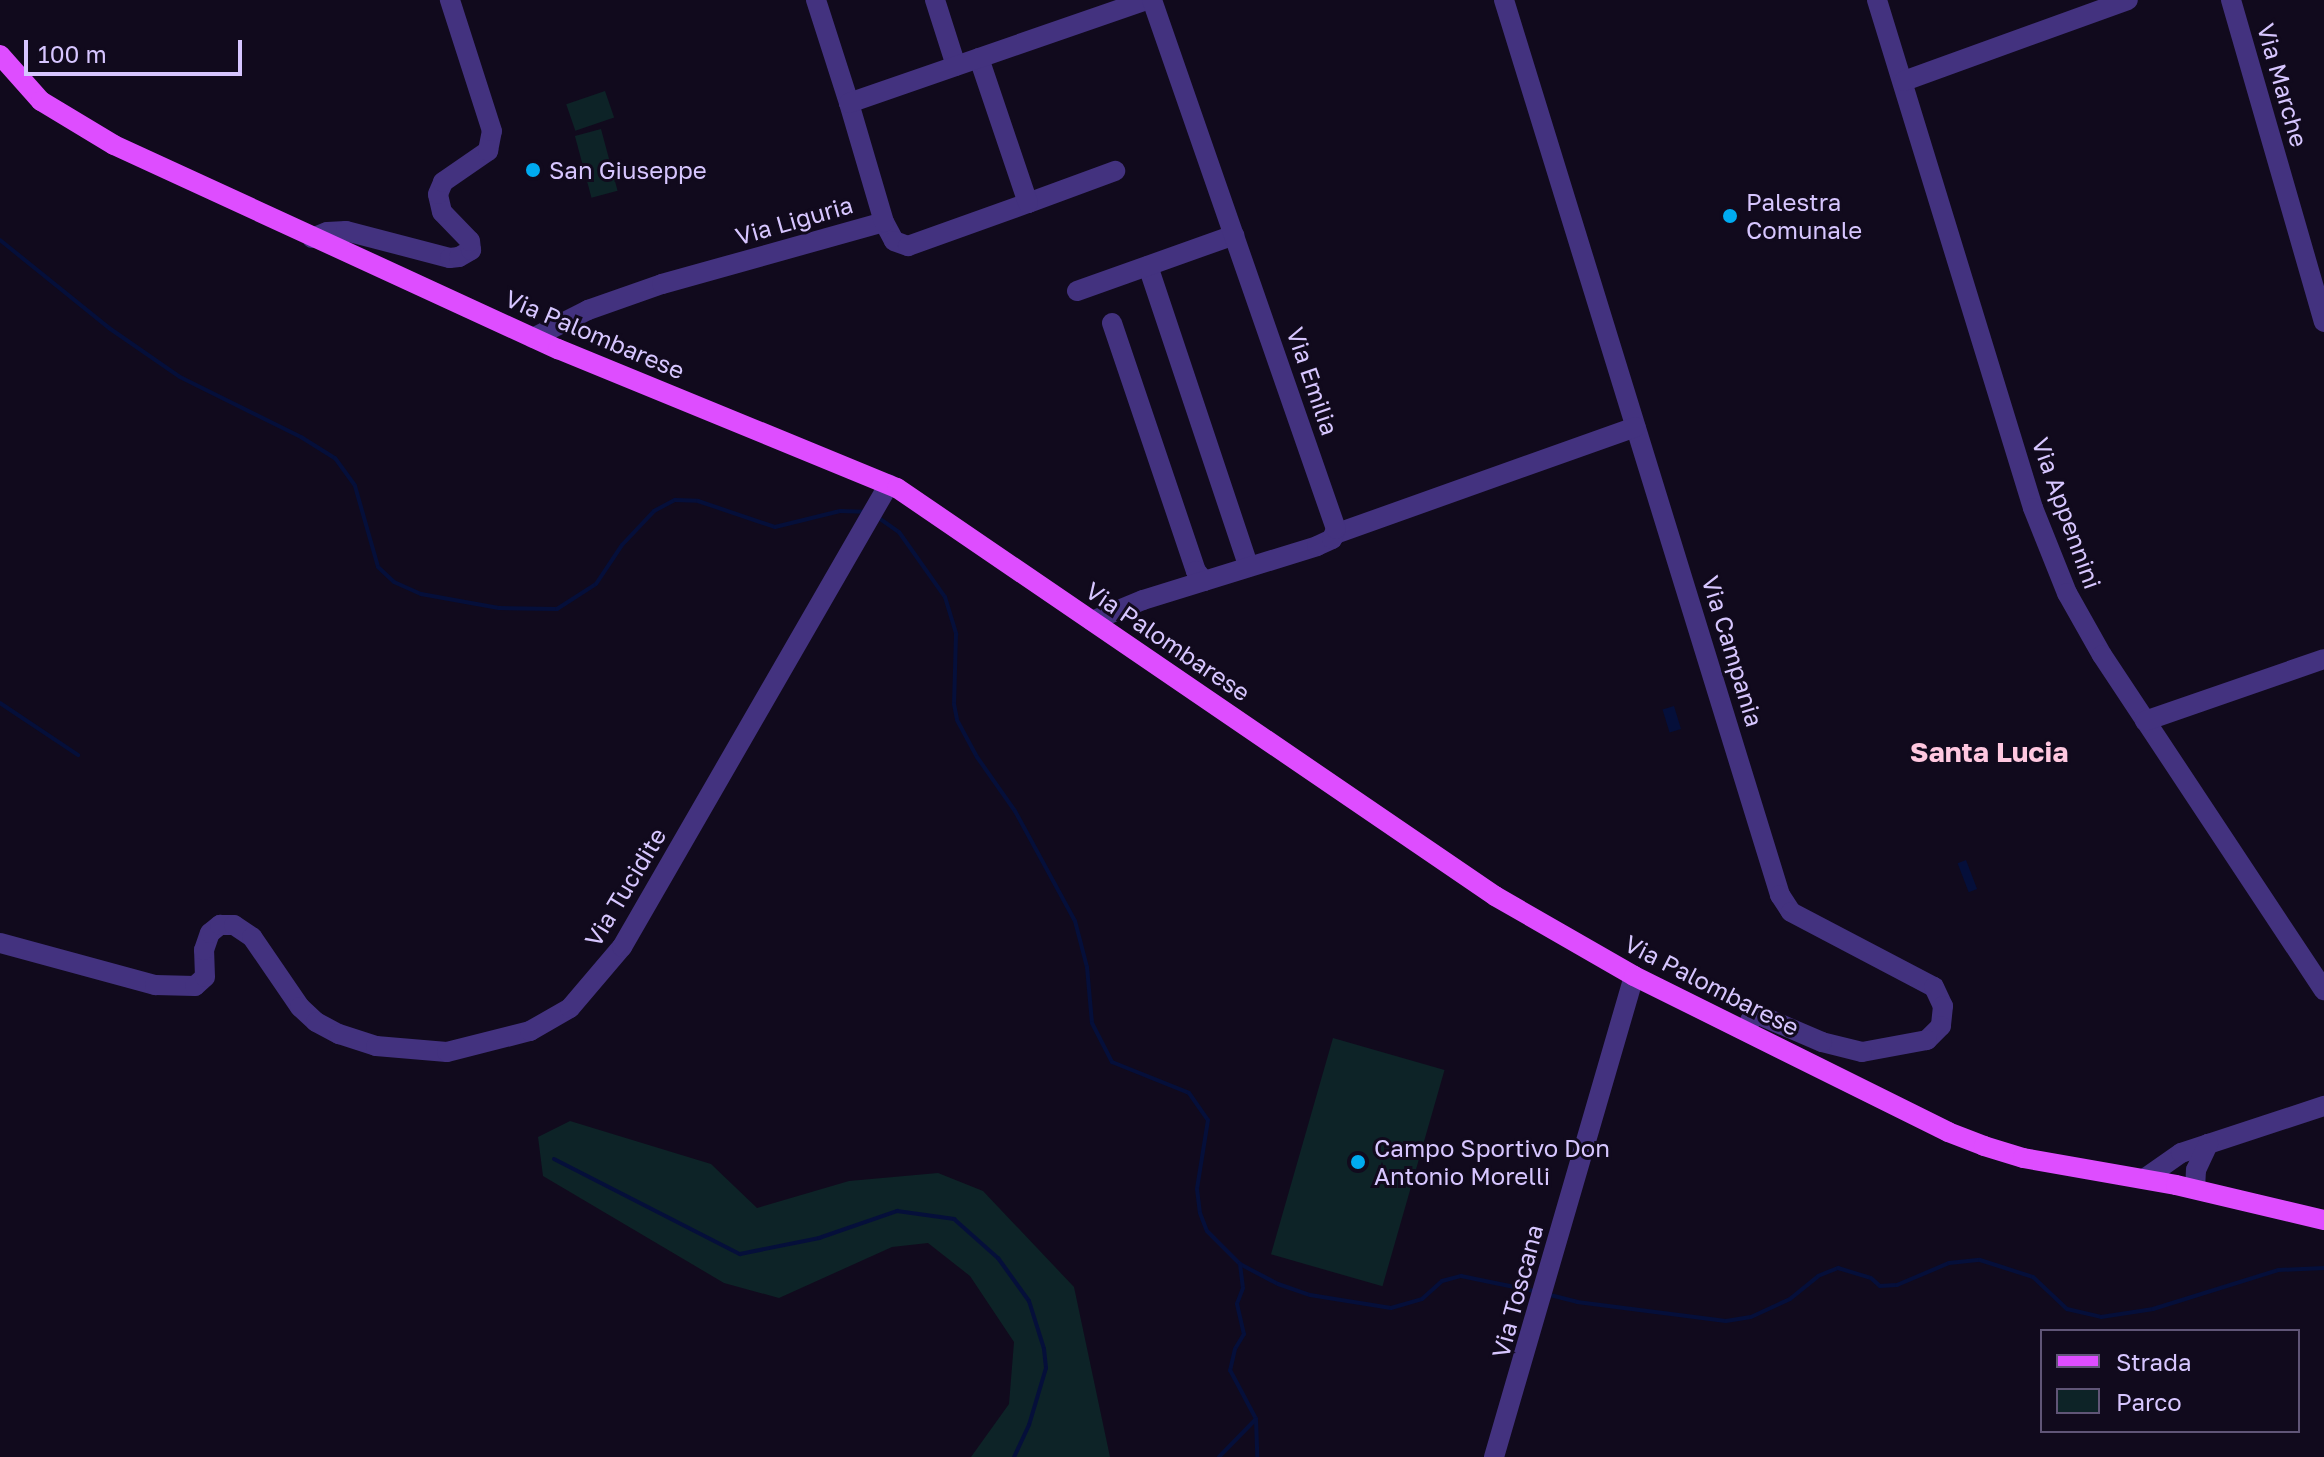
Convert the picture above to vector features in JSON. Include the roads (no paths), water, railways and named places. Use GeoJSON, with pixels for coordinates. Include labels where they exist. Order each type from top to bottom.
{"type":"FeatureCollection","features":[{"type":"Feature","properties":{"kind":"main road","name":"Via Palombarese"},"geometry":{"type":"LineString","coordinates":[[0,55],[33,94],[57,112],[114,145],[533,338],[884,493],[1092,621],[1495,896],[1634,976],[1984,1146],[2038,1161],[2195,1189],[2324,1220]]}},
{"type":"Feature","properties":{"kind":"street"},"geometry":{"type":"LineString","coordinates":[[312,238],[339,231],[450,258],[471,250],[470,241],[442,212],[438,194],[443,182],[488,151],[492,131],[450,0]]}},
{"type":"Feature","properties":{"kind":"street","name":"Via Liguria"},"geometry":{"type":"LineString","coordinates":[[533,338],[588,310],[662,284],[884,222],[816,0]]}},
{"type":"Feature","properties":{"kind":"street"},"geometry":{"type":"LineString","coordinates":[[935,0],[956,66]]}},
{"type":"Feature","properties":{"kind":"street"},"geometry":{"type":"LineString","coordinates":[[849,103],[1146,0]]}},
{"type":"Feature","properties":{"kind":"street","name":"Via Emilia"},"geometry":{"type":"LineString","coordinates":[[1152,0],[1335,523],[1335,534]]}},
{"type":"Feature","properties":{"kind":"street","name":"Via Campania"},"geometry":{"type":"LineString","coordinates":[[1504,0],[1783,901],[1791,912],[1934,987],[1943,1006],[1942,1022],[1931,1037],[1918,1043],[1862,1052],[1822,1042],[1759,1015],[1751,1019],[1745,1031]]}},
{"type":"Feature","properties":{"kind":"street","name":"Via Appennini"},"geometry":{"type":"LineString","coordinates":[[1877,0],[2033,508],[2044,560],[2145,721],[2324,990]]}},
{"type":"Feature","properties":{"kind":"street"},"geometry":{"type":"LineString","coordinates":[[1904,81],[2128,0]]}},
{"type":"Feature","properties":{"kind":"street","name":"Via Marche"},"geometry":{"type":"LineString","coordinates":[[2231,0],[2324,322]]}},
{"type":"Feature","properties":{"kind":"street"},"geometry":{"type":"LineString","coordinates":[[979,58],[1028,203]]}},
{"type":"Feature","properties":{"kind":"street"},"geometry":{"type":"LineString","coordinates":[[884,222],[894,241],[908,246],[1115,171]]}},
{"type":"Feature","properties":{"kind":"street"},"geometry":{"type":"LineString","coordinates":[[1077,291],[1234,235]]}},
{"type":"Feature","properties":{"kind":"street"},"geometry":{"type":"LineString","coordinates":[[1148,266],[1249,567]]}},
{"type":"Feature","properties":{"kind":"street"},"geometry":{"type":"LineString","coordinates":[[1112,323],[1196,571],[1204,581]]}},
{"type":"Feature","properties":{"kind":"street"},"geometry":{"type":"LineString","coordinates":[[1092,621],[1204,581],[1317,546],[1335,534],[1636,427]]}},
{"type":"Feature","properties":{"kind":"street","name":"Via Tucidite"},"geometry":{"type":"LineString","coordinates":[[0,943],[155,985],[195,986],[205,977],[204,950],[210,933],[220,925],[234,925],[252,937],[300,1007],[316,1022],[339,1034],[376,1046],[447,1052],[530,1031],[570,1008],[622,947],[884,493]]}},
{"type":"Feature","properties":{"kind":"street"},"geometry":{"type":"LineString","coordinates":[[2145,721],[2324,659]]}},
{"type":"Feature","properties":{"kind":"street","name":"Via Toscana"},"geometry":{"type":"LineString","coordinates":[[1494,1457],[1517,1389],[1535,1313],[1634,976]]}},
{"type":"Feature","properties":{"kind":"street"},"geometry":{"type":"LineString","coordinates":[[2144,1179],[2174,1157],[2324,1106]]}},
{"type":"Feature","properties":{"kind":"street"},"geometry":{"type":"LineString","coordinates":[[2195,1189],[2196,1170],[2208,1144]]}},
{"type":"Feature","properties":{"kind":"waterway"},"geometry":{"type":"LineString","coordinates":[[0,240],[109,328],[180,377],[301,437],[335,458],[355,486],[378,567],[394,582],[421,594],[499,608],[557,609],[596,584],[622,545],[654,511],[675,500],[698,501],[775,527],[840,511],[864,512]]}},
{"type":"Feature","properties":{"kind":"waterway"},"geometry":{"type":"LineString","coordinates":[[876,516],[899,532],[945,597],[956,634],[954,704],[957,720],[977,757],[1015,811],[1075,921],[1087,967],[1092,1023],[1112,1062],[1189,1093],[1208,1120],[1197,1189],[1200,1213],[1207,1231],[1240,1264],[1278,1284],[1310,1295],[1391,1308],[1422,1299],[1442,1281],[1461,1276],[1534,1291]]}},
{"type":"Feature","properties":{"kind":"waterway"},"geometry":{"type":"LineString","coordinates":[[0,703],[78,755]]}},
{"type":"Feature","properties":{"kind":"waterway"},"geometry":{"type":"LineString","coordinates":[[554,1159],[740,1254],[819,1238],[897,1211],[954,1219],[998,1258],[1029,1301],[1044,1349],[1046,1368],[1029,1425],[1014,1457]]}},
{"type":"Feature","properties":{"kind":"waterway"},"geometry":{"type":"LineString","coordinates":[[1546,1294],[1577,1302],[1726,1321],[1751,1317],[1790,1299],[1818,1276],[1838,1268],[1871,1278],[1880,1286],[1897,1285],[1949,1263],[1980,1260],[2033,1277],[2067,1309],[2101,1317],[2153,1309],[2278,1270],[2324,1268]]}},
{"type":"Feature","properties":{"kind":"waterway"},"geometry":{"type":"LineString","coordinates":[[1240,1264],[1243,1288],[1237,1304],[1244,1334],[1235,1349],[1230,1370],[1256,1419],[1257,1457]]}},
{"type":"Feature","properties":{"kind":"waterway"},"geometry":{"type":"LineString","coordinates":[[1219,1457],[1256,1419]]}},
{"type":"Feature","properties":{"kind":"place","name":"San Giuseppe"},"geometry":{"type":"Point","coordinates":[533,170]}},
{"type":"Feature","properties":{"kind":"place","name":"Palestra Comunale"},"geometry":{"type":"Point","coordinates":[1730,216]}},
{"type":"Feature","properties":{"kind":"place","name":"Campo Sportivo Don Antonio Morelli"},"geometry":{"type":"Point","coordinates":[1358,1162]}},
{"type":"Feature","properties":{"kind":"district","name":"Santa Lucia"},"geometry":{"type":"Point","coordinates":[1989,752]}}]}
